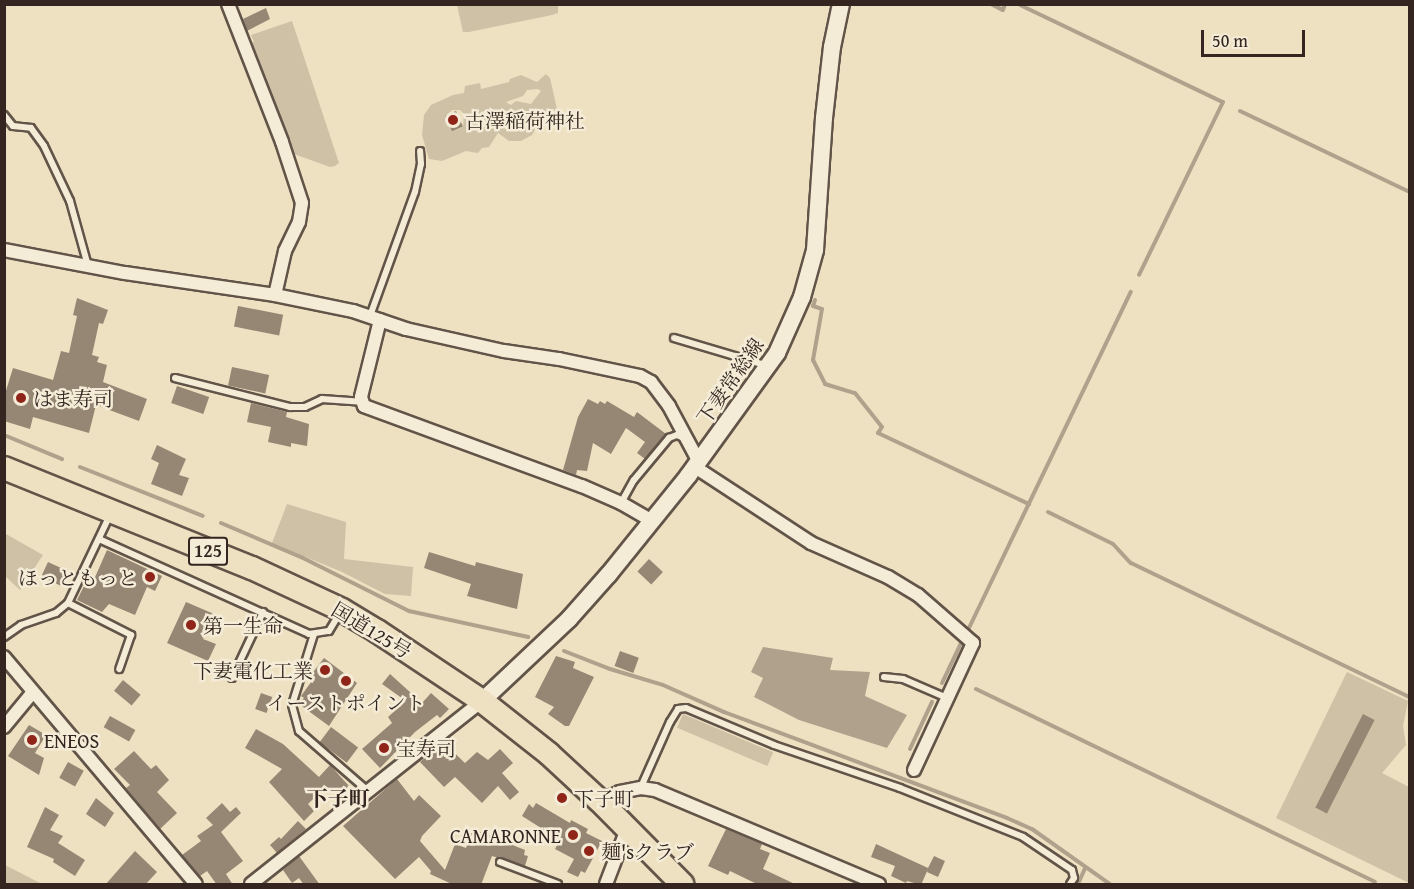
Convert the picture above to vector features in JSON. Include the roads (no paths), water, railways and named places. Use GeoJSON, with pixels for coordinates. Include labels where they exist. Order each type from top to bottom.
{"type":"FeatureCollection","features":[{"type":"Feature","properties":{"kind":"highway","name":"国道125号"},"geometry":{"type":"LineString","coordinates":[[4,468],[252,568],[342,610],[482,701],[549,754],[600,801],[682,885]]}},
{"type":"Feature","properties":{"kind":"main road","name":"下妻常総線"},"geometry":{"type":"LineString","coordinates":[[482,701],[583,604],[652,521],[697,464],[769,365],[793,319],[815,250],[824,118],[832,47],[841,4]]}},
{"type":"Feature","properties":{"kind":"street"},"geometry":{"type":"LineString","coordinates":[[228,4],[282,142],[302,203],[299,222],[285,251],[275,294]]}},
{"type":"Feature","properties":{"kind":"street"},"geometry":{"type":"LineString","coordinates":[[4,250],[36,254],[88,266],[275,294],[375,318],[406,329],[647,379],[669,406],[697,464],[811,543],[888,578],[918,595],[952,622],[973,644],[914,770]]}},
{"type":"Feature","properties":{"kind":"street"},"geometry":{"type":"LineString","coordinates":[[375,318],[361,402],[369,409],[541,471],[621,503],[652,521]]}},
{"type":"Feature","properties":{"kind":"street"},"geometry":{"type":"LineString","coordinates":[[4,657],[196,885]]}},
{"type":"Feature","properties":{"kind":"street"},"geometry":{"type":"LineString","coordinates":[[4,727],[33,692]]}},
{"type":"Feature","properties":{"kind":"street"},"geometry":{"type":"LineString","coordinates":[[251,885],[482,701]]}},
{"type":"Feature","properties":{"kind":"street"},"geometry":{"type":"LineString","coordinates":[[600,801],[620,792],[641,788],[655,790],[879,885]]}},
{"type":"Feature","properties":{"kind":"street"},"geometry":{"type":"LineString","coordinates":[[606,885],[627,829]]}},
{"type":"Feature","properties":{"kind":"lane"},"geometry":{"type":"LineString","coordinates":[[4,115],[13,126],[31,128],[44,146],[70,201],[88,266]]}},
{"type":"Feature","properties":{"kind":"lane"},"geometry":{"type":"LineString","coordinates":[[375,318],[415,192],[421,164],[420,151]]}},
{"type":"Feature","properties":{"kind":"lane"},"geometry":{"type":"LineString","coordinates":[[674,338],[769,365]]}},
{"type":"Feature","properties":{"kind":"lane"},"geometry":{"type":"LineString","coordinates":[[175,378],[290,407],[305,407],[322,399],[361,402]]}},
{"type":"Feature","properties":{"kind":"lane"},"geometry":{"type":"LineString","coordinates":[[621,503],[634,480],[669,438],[677,435],[687,440]]}},
{"type":"Feature","properties":{"kind":"lane"},"geometry":{"type":"LineString","coordinates":[[4,637],[21,625],[56,613],[68,603],[111,513]]}},
{"type":"Feature","properties":{"kind":"lane"},"geometry":{"type":"LineString","coordinates":[[99,538],[314,634],[329,631],[342,610]]}},
{"type":"Feature","properties":{"kind":"lane"},"geometry":{"type":"LineString","coordinates":[[68,603],[131,635],[119,669]]}},
{"type":"Feature","properties":{"kind":"lane"},"geometry":{"type":"LineString","coordinates":[[232,678],[263,612]]}},
{"type":"Feature","properties":{"kind":"lane"},"geometry":{"type":"LineString","coordinates":[[314,634],[292,705],[299,732],[369,791]]}},
{"type":"Feature","properties":{"kind":"lane"},"geometry":{"type":"LineString","coordinates":[[884,677],[903,679],[947,698]]}},
{"type":"Feature","properties":{"kind":"lane"},"geometry":{"type":"LineString","coordinates":[[641,788],[670,722],[678,709],[686,708],[774,745],[900,788],[1023,837],[1072,870],[1074,878],[1070,885]]}},
{"type":"Feature","properties":{"kind":"lane"},"geometry":{"type":"LineString","coordinates":[[500,862],[558,885]]}},
{"type":"Feature","properties":{"kind":"waterway"},"geometry":{"type":"LineString","coordinates":[[991,4],[1003,10],[1005,4]]}},
{"type":"Feature","properties":{"kind":"waterway"},"geometry":{"type":"LineString","coordinates":[[1018,4],[1223,102],[1139,275]]}},
{"type":"Feature","properties":{"kind":"waterway"},"geometry":{"type":"LineString","coordinates":[[1240,111],[1410,192]]}},
{"type":"Feature","properties":{"kind":"waterway"},"geometry":{"type":"LineString","coordinates":[[969,628],[1131,292]]}},
{"type":"Feature","properties":{"kind":"waterway"},"geometry":{"type":"LineString","coordinates":[[815,300],[813,306],[822,309],[813,360],[825,384],[855,393],[882,427],[878,433],[1029,504]]}},
{"type":"Feature","properties":{"kind":"waterway"},"geometry":{"type":"LineString","coordinates":[[4,435],[62,459]]}},
{"type":"Feature","properties":{"kind":"waterway"},"geometry":{"type":"LineString","coordinates":[[80,467],[203,516]]}},
{"type":"Feature","properties":{"kind":"waterway"},"geometry":{"type":"LineString","coordinates":[[1048,512],[1113,544],[1131,563],[1410,697]]}},
{"type":"Feature","properties":{"kind":"waterway"},"geometry":{"type":"LineString","coordinates":[[221,523],[303,558],[409,611],[528,637]]}},
{"type":"Feature","properties":{"kind":"waterway"},"geometry":{"type":"LineString","coordinates":[[942,683],[962,641]]}},
{"type":"Feature","properties":{"kind":"waterway"},"geometry":{"type":"LineString","coordinates":[[564,651],[610,669],[663,685],[724,712],[1007,818],[1032,829],[1110,884]]}},
{"type":"Feature","properties":{"kind":"waterway"},"geometry":{"type":"LineString","coordinates":[[976,689],[1375,882]]}},
{"type":"Feature","properties":{"kind":"waterway"},"geometry":{"type":"LineString","coordinates":[[910,749],[932,702]]}},
{"type":"Feature","properties":{"kind":"waterway"},"geometry":{"type":"LineString","coordinates":[[1078,884],[1085,868]]}},
{"type":"Feature","properties":{"kind":"place","name":"古澤稲荷神社"},"geometry":{"type":"Point","coordinates":[453,120]}},
{"type":"Feature","properties":{"kind":"place","name":"はま寿司"},"geometry":{"type":"Point","coordinates":[21,398]}},
{"type":"Feature","properties":{"kind":"place","name":"ほっともっと"},"geometry":{"type":"Point","coordinates":[150,577]}},
{"type":"Feature","properties":{"kind":"place","name":"第一生命"},"geometry":{"type":"Point","coordinates":[191,625]}},
{"type":"Feature","properties":{"kind":"place","name":"下妻電化工業"},"geometry":{"type":"Point","coordinates":[325,670]}},
{"type":"Feature","properties":{"kind":"place","name":"イーストポイント"},"geometry":{"type":"Point","coordinates":[346,681]}},
{"type":"Feature","properties":{"kind":"place","name":"ENEOS"},"geometry":{"type":"Point","coordinates":[32,740]}},
{"type":"Feature","properties":{"kind":"place","name":"宝寿司"},"geometry":{"type":"Point","coordinates":[384,748]}},
{"type":"Feature","properties":{"kind":"place","name":"下子町"},"geometry":{"type":"Point","coordinates":[562,798]}},
{"type":"Feature","properties":{"kind":"place","name":"CAMARONNE"},"geometry":{"type":"Point","coordinates":[573,835]}},
{"type":"Feature","properties":{"kind":"place","name":"麺'sクラブ"},"geometry":{"type":"Point","coordinates":[589,851]}},
{"type":"Feature","properties":{"kind":"district","name":"下子町"},"geometry":{"type":"Point","coordinates":[338,799]}}]}
